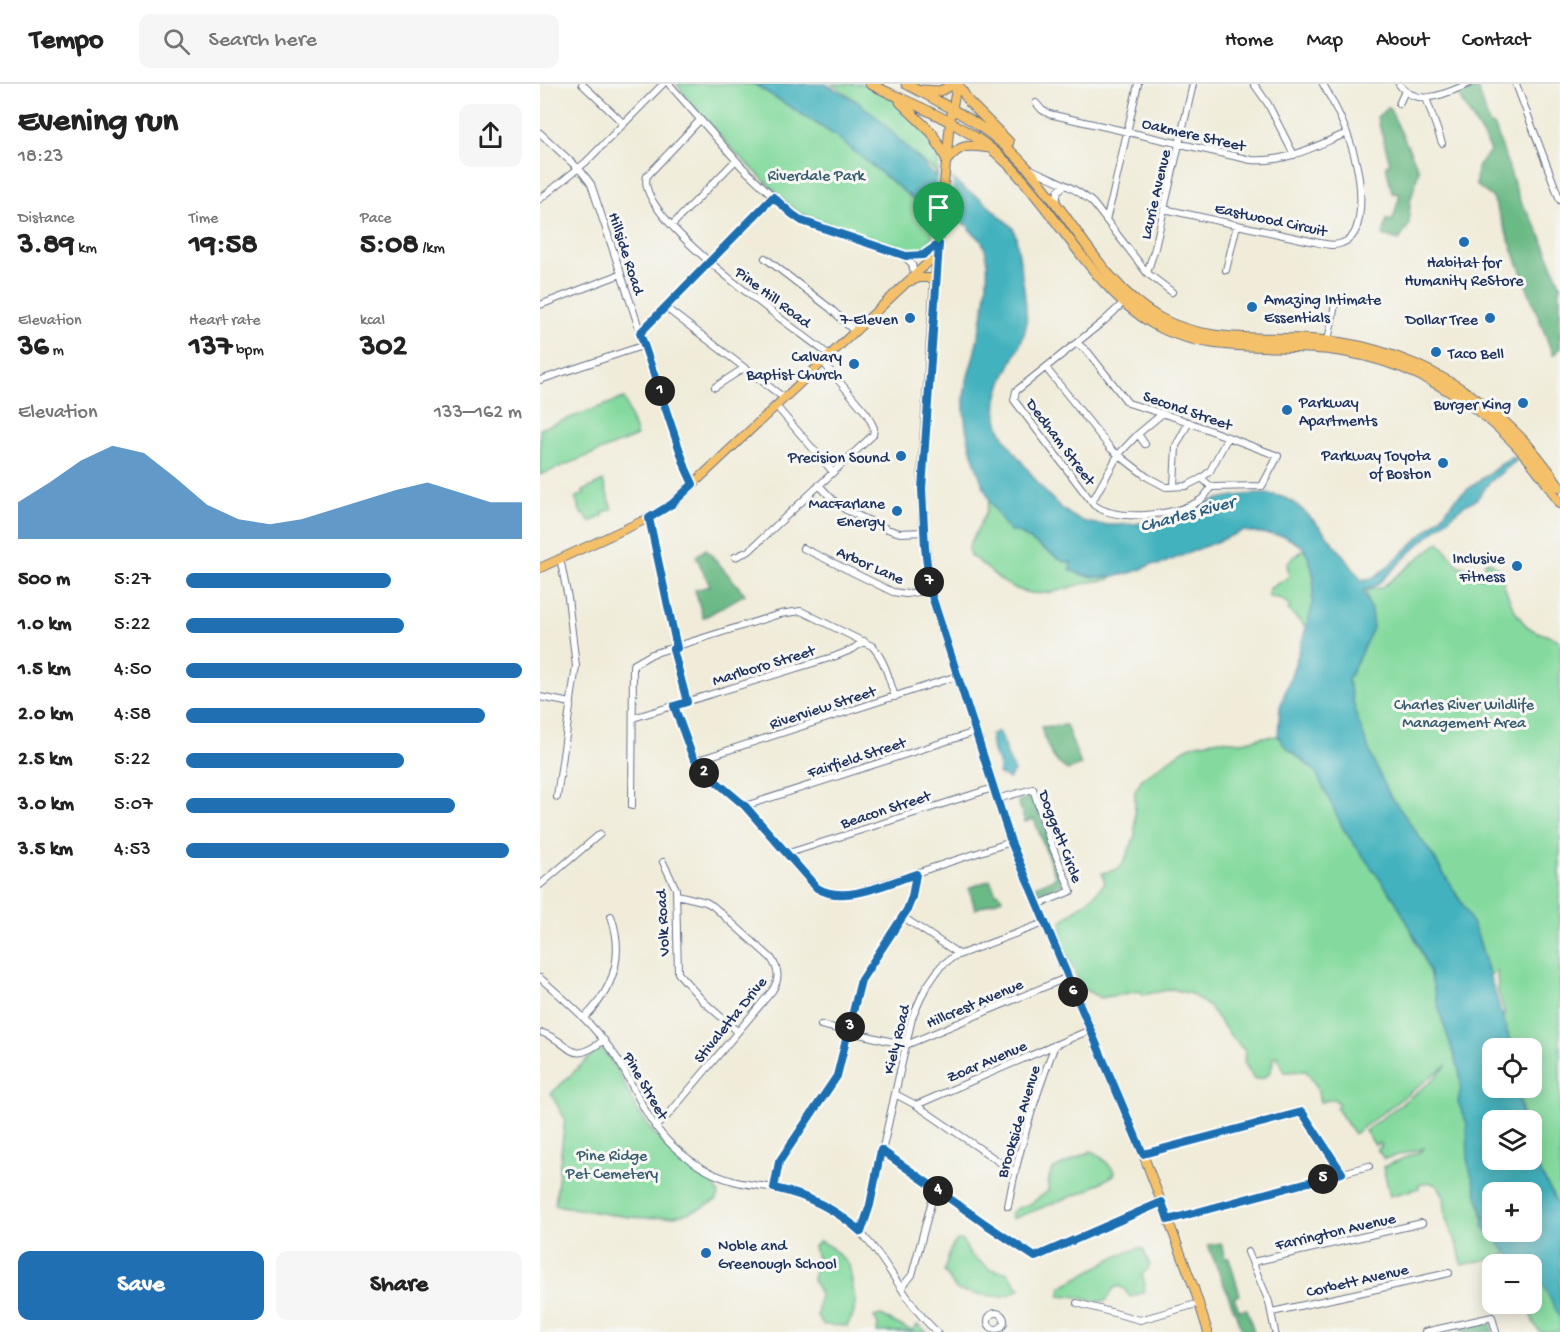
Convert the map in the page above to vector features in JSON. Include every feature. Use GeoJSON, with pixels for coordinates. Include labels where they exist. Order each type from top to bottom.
{"type":"FeatureCollection","features":[{"type":"Feature","properties":{"kind":"highway"},"geometry":{"type":"LineString","coordinates":[[870,84],[967,131],[990,148],[1030,188],[1123,302],[1156,325],[1197,341],[1230,346],[1310,348],[1343,352],[1374,358],[1416,374],[1463,400],[1498,428],[1533,464],[1560,504]]}},
{"type":"Feature","properties":{"kind":"highway"},"geometry":{"type":"LineString","coordinates":[[910,86],[938,91],[956,84],[969,102],[999,130],[1118,285],[1143,307],[1165,320],[1194,331],[1217,336],[1328,341],[1361,346],[1394,356],[1432,372],[1484,404],[1517,433],[1541,460],[1560,487]]}},
{"type":"Feature","properties":{"kind":"highway"},"geometry":{"type":"LineString","coordinates":[[910,86],[975,121],[1028,168]]}},
{"type":"Feature","properties":{"kind":"highway"},"geometry":{"type":"LineString","coordinates":[[891,94],[928,128],[947,160],[958,148],[966,146],[990,148]]}},
{"type":"Feature","properties":{"kind":"main road"},"geometry":{"type":"LineString","coordinates":[[956,84],[950,122],[935,278],[922,474],[924,532],[930,590],[1011,842],[1143,1154],[1200,1304],[1208,1332]]}},
{"type":"Feature","properties":{"kind":"main road"},"geometry":{"type":"LineString","coordinates":[[540,567],[649,518],[672,504],[938,253]]}},
{"type":"Feature","properties":{"kind":"main road"},"geometry":{"type":"LineString","coordinates":[[904,285],[918,278],[935,278]]}},
{"type":"Feature","properties":{"kind":"street"},"geometry":{"type":"LineString","coordinates":[[582,84],[624,124]]}},
{"type":"Feature","properties":{"kind":"street"},"geometry":{"type":"LineString","coordinates":[[540,199],[579,169],[663,84]]}},
{"type":"Feature","properties":{"kind":"street"},"geometry":{"type":"LineString","coordinates":[[669,84],[736,160],[773,197],[802,221],[902,255],[923,255],[939,244]]}},
{"type":"Feature","properties":{"kind":"street"},"geometry":{"type":"LineString","coordinates":[[1106,220],[1138,84]]}},
{"type":"Feature","properties":{"kind":"street","name":"Laurie Avenue"},"geometry":{"type":"LineString","coordinates":[[1147,273],[1180,144],[1192,84]]}},
{"type":"Feature","properties":{"kind":"street"},"geometry":{"type":"LineString","coordinates":[[1254,84],[1273,112],[1294,155]]}},
{"type":"Feature","properties":{"kind":"street","name":"Eastwood Circuit"},"geometry":{"type":"LineString","coordinates":[[1164,209],[1322,243],[1336,245],[1348,241],[1357,229],[1361,206],[1357,165],[1347,133],[1323,84]]}},
{"type":"Feature","properties":{"kind":"street"},"geometry":{"type":"LineString","coordinates":[[1400,84],[1405,91],[1426,98],[1453,87],[1468,84]]}},
{"type":"Feature","properties":{"kind":"street"},"geometry":{"type":"LineString","coordinates":[[1516,84],[1560,200]]}},
{"type":"Feature","properties":{"kind":"street"},"geometry":{"type":"LineString","coordinates":[[1399,104],[1405,91]]}},
{"type":"Feature","properties":{"kind":"street"},"geometry":{"type":"LineString","coordinates":[[1426,98],[1442,143]]}},
{"type":"Feature","properties":{"kind":"street","name":"Oakmere Street"},"geometry":{"type":"LineString","coordinates":[[1036,103],[1049,114],[1267,161],[1294,155],[1347,133]]}},
{"type":"Feature","properties":{"kind":"street","name":"Pine Hill Road"},"geometry":{"type":"LineString","coordinates":[[700,120],[646,178],[645,182],[654,205],[710,263],[829,355]]}},
{"type":"Feature","properties":{"kind":"street","name":"Hillside Road"},"geometry":{"type":"LineString","coordinates":[[540,133],[579,169],[592,188],[693,484]]}},
{"type":"Feature","properties":{"kind":"street"},"geometry":{"type":"LineString","coordinates":[[672,225],[736,160]]}},
{"type":"Feature","properties":{"kind":"street"},"geometry":{"type":"LineString","coordinates":[[1028,168],[1087,197],[1147,273],[1172,292]]}},
{"type":"Feature","properties":{"kind":"street"},"geometry":{"type":"LineString","coordinates":[[1056,203],[1058,191],[1065,185]]}},
{"type":"Feature","properties":{"kind":"street"},"geometry":{"type":"LineString","coordinates":[[640,333],[773,197]]}},
{"type":"Feature","properties":{"kind":"street"},"geometry":{"type":"LineString","coordinates":[[1226,270],[1237,225]]}},
{"type":"Feature","properties":{"kind":"street"},"geometry":{"type":"LineString","coordinates":[[902,255],[911,262],[914,274]]}},
{"type":"Feature","properties":{"kind":"street"},"geometry":{"type":"LineString","coordinates":[[765,258],[831,309],[854,331]]}},
{"type":"Feature","properties":{"kind":"street"},"geometry":{"type":"LineString","coordinates":[[540,305],[621,274]]}},
{"type":"Feature","properties":{"kind":"street"},"geometry":{"type":"LineString","coordinates":[[1328,341],[1336,299]]}},
{"type":"Feature","properties":{"kind":"street","name":"Dedham Street"},"geometry":{"type":"LineString","coordinates":[[1123,302],[1077,343],[1016,391],[1014,400],[1092,502],[1101,510],[1118,514],[1156,514],[1177,510],[1201,500],[1211,487]]}},
{"type":"Feature","properties":{"kind":"street"},"geometry":{"type":"LineString","coordinates":[[666,308],[784,398]]}},
{"type":"Feature","properties":{"kind":"street","name":"Second Street"},"geometry":{"type":"LineString","coordinates":[[1077,343],[1088,352],[1128,403],[1189,422],[1278,456],[1262,486],[1211,487]]}},
{"type":"Feature","properties":{"kind":"street"},"geometry":{"type":"LineString","coordinates":[[540,380],[645,345]]}},
{"type":"Feature","properties":{"kind":"street"},"geometry":{"type":"LineString","coordinates":[[735,557],[749,551],[873,435],[874,428],[867,414],[822,361]]}},
{"type":"Feature","properties":{"kind":"street"},"geometry":{"type":"LineString","coordinates":[[715,387],[744,368]]}},
{"type":"Feature","properties":{"kind":"street"},"geometry":{"type":"LineString","coordinates":[[1046,368],[1090,425],[1118,455],[1147,477],[1166,487],[1186,486],[1202,478],[1210,471],[1228,437]]}},
{"type":"Feature","properties":{"kind":"street"},"geometry":{"type":"LineString","coordinates":[[776,406],[833,472]]}},
{"type":"Feature","properties":{"kind":"street"},"geometry":{"type":"LineString","coordinates":[[1092,502],[1118,455],[1162,414]]}},
{"type":"Feature","properties":{"kind":"street"},"geometry":{"type":"LineString","coordinates":[[1174,486],[1176,446],[1189,422]]}},
{"type":"Feature","properties":{"kind":"street"},"geometry":{"type":"LineString","coordinates":[[1138,434],[1145,444]]}},
{"type":"Feature","properties":{"kind":"street"},"geometry":{"type":"LineString","coordinates":[[1202,478],[1211,487]]}},
{"type":"Feature","properties":{"kind":"street"},"geometry":{"type":"LineString","coordinates":[[819,485],[846,510],[887,529],[900,533],[924,532]]}},
{"type":"Feature","properties":{"kind":"street"},"geometry":{"type":"LineString","coordinates":[[649,518],[687,702]]}},
{"type":"Feature","properties":{"kind":"street","name":"Arbor Lane"},"geometry":{"type":"LineString","coordinates":[[803,548],[893,592],[906,594],[930,590]]}},
{"type":"Feature","properties":{"kind":"street"},"geometry":{"type":"LineString","coordinates":[[557,797],[576,660],[560,558]]}},
{"type":"Feature","properties":{"kind":"street"},"geometry":{"type":"LineString","coordinates":[[632,806],[633,665],[652,654],[796,610],[864,641],[878,652],[895,697]]}},
{"type":"Feature","properties":{"kind":"street","name":"Marlboro Street"},"geometry":{"type":"LineString","coordinates":[[633,718],[836,656],[864,641]]}},
{"type":"Feature","properties":{"kind":"street","name":"Riverview Street"},"geometry":{"type":"LineString","coordinates":[[695,761],[957,676]]}},
{"type":"Feature","properties":{"kind":"street"},"geometry":{"type":"LineString","coordinates":[[540,697],[571,703]]}},
{"type":"Feature","properties":{"kind":"street"},"geometry":{"type":"LineString","coordinates":[[674,706],[695,761],[703,772],[745,806],[817,888],[837,896],[855,893],[1011,842]]}},
{"type":"Feature","properties":{"kind":"street","name":"Fairfield Street"},"geometry":{"type":"LineString","coordinates":[[745,806],[975,732]]}},
{"type":"Feature","properties":{"kind":"street","name":"Beacon Street"},"geometry":{"type":"LineString","coordinates":[[786,854],[993,788]]}},
{"type":"Feature","properties":{"kind":"street","name":"Doggett Circle"},"geometry":{"type":"LineString","coordinates":[[997,799],[1033,789],[1047,832],[1071,891],[1037,905]]}},
{"type":"Feature","properties":{"kind":"street"},"geometry":{"type":"LineString","coordinates":[[540,885],[600,834]]}},
{"type":"Feature","properties":{"kind":"street","name":"Volk Road"},"geometry":{"type":"LineString","coordinates":[[663,862],[674,883],[677,895],[678,973],[703,1001],[737,1031]]}},
{"type":"Feature","properties":{"kind":"street"},"geometry":{"type":"LineString","coordinates":[[774,1188],[779,1162],[837,1076],[861,980],[903,917],[912,897],[916,874]]}},
{"type":"Feature","properties":{"kind":"street","name":"Stivaletta Drive"},"geometry":{"type":"LineString","coordinates":[[655,1127],[668,1115],[777,983],[777,967],[771,958],[713,906],[677,895]]}},
{"type":"Feature","properties":{"kind":"street"},"geometry":{"type":"LineString","coordinates":[[584,1018],[614,976],[616,939],[611,916]]}},
{"type":"Feature","properties":{"kind":"street"},"geometry":{"type":"LineString","coordinates":[[903,917],[958,954]]}},
{"type":"Feature","properties":{"kind":"street","name":"Kiely Road"},"geometry":{"type":"LineString","coordinates":[[861,1232],[870,1205],[912,1018],[922,995],[941,966],[958,954],[1044,922]]}},
{"type":"Feature","properties":{"kind":"street","name":"Hillcrest Avenue"},"geometry":{"type":"LineString","coordinates":[[906,1045],[1068,977]]}},
{"type":"Feature","properties":{"kind":"street","name":"Pine Street"},"geometry":{"type":"LineString","coordinates":[[540,978],[584,1018],[604,1041],[624,1070],[655,1127],[681,1153],[709,1171],[742,1183],[774,1188],[817,1202],[839,1215],[861,1232],[879,1253],[921,1315],[937,1332]]}},
{"type":"Feature","properties":{"kind":"street"},"geometry":{"type":"LineString","coordinates":[[821,1025],[906,1045]]}},
{"type":"Feature","properties":{"kind":"street","name":"Zoar Avenue"},"geometry":{"type":"LineString","coordinates":[[916,1105],[1090,1030]]}},
{"type":"Feature","properties":{"kind":"street"},"geometry":{"type":"LineString","coordinates":[[543,1033],[577,1053],[586,1052],[604,1041]]}},
{"type":"Feature","properties":{"kind":"street","name":"Brookside Avenue"},"geometry":{"type":"LineString","coordinates":[[1008,1206],[1014,1172],[1035,1096],[1055,1045]]}},
{"type":"Feature","properties":{"kind":"street"},"geometry":{"type":"LineString","coordinates":[[895,1094],[916,1105],[1014,1172]]}},
{"type":"Feature","properties":{"kind":"street"},"geometry":{"type":"LineString","coordinates":[[1143,1154],[1302,1112],[1342,1173]]}},
{"type":"Feature","properties":{"kind":"street"},"geometry":{"type":"LineString","coordinates":[[881,1150],[1035,1257],[1162,1202]]}},
{"type":"Feature","properties":{"kind":"street"},"geometry":{"type":"LineString","coordinates":[[1168,1220],[1370,1166]]}},
{"type":"Feature","properties":{"kind":"street"},"geometry":{"type":"LineString","coordinates":[[902,1287],[912,1275],[935,1189]]}},
{"type":"Feature","properties":{"kind":"street","name":"Farrington Avenue"},"geometry":{"type":"LineString","coordinates":[[1253,1262],[1422,1223]]}},
{"type":"Feature","properties":{"kind":"street"},"geometry":{"type":"LineString","coordinates":[[1248,1252],[1272,1312],[1275,1332]]}},
{"type":"Feature","properties":{"kind":"street","name":"Corbett Avenue"},"geometry":{"type":"LineString","coordinates":[[1272,1312],[1449,1273]]}},
{"type":"Feature","properties":{"kind":"street"},"geometry":{"type":"LineString","coordinates":[[1077,1303],[1140,1320],[1200,1304]]}},
{"type":"Feature","properties":{"kind":"street"},"geometry":{"type":"LineString","coordinates":[[1425,1332],[1492,1317],[1496,1332]]}},
{"type":"Feature","properties":{"kind":"green space","name":"Riverdale Park"},"geometry":{"type":"Polygon","coordinates":[[[677,84],[754,84],[833,134],[910,197],[934,213],[929,244],[921,251],[913,251],[861,236],[798,213],[731,148],[687,99],[677,84]]]}},
{"type":"Feature","properties":{"kind":"green space"},"geometry":{"type":"Polygon","coordinates":[[[832,84],[865,84],[902,104],[936,150],[939,159],[937,178],[935,171],[911,152],[861,104],[832,84]]]}},
{"type":"Feature","properties":{"kind":"green space"},"geometry":{"type":"Polygon","coordinates":[[[1478,88],[1489,124],[1495,127],[1520,201],[1538,229],[1560,285],[1560,349],[1553,355],[1493,198],[1476,185],[1477,167],[1491,150],[1458,95],[1478,88]]]}},
{"type":"Feature","properties":{"kind":"green space"},"geometry":{"type":"Polygon","coordinates":[[[1389,107],[1419,170],[1410,202],[1409,225],[1399,240],[1383,235],[1387,219],[1393,220],[1400,194],[1392,193],[1386,165],[1390,163],[1377,117],[1389,107]]]}},
{"type":"Feature","properties":{"kind":"green space"},"geometry":{"type":"Polygon","coordinates":[[[624,398],[637,436],[540,475],[540,429],[624,398]]]}},
{"type":"Feature","properties":{"kind":"green space"},"geometry":{"type":"Polygon","coordinates":[[[603,481],[612,509],[589,522],[585,514],[582,515],[575,498],[584,494],[583,491],[603,481]]]}},
{"type":"Feature","properties":{"kind":"green space"},"geometry":{"type":"Polygon","coordinates":[[[990,498],[1007,528],[1018,532],[1064,562],[1071,562],[1071,568],[1075,572],[1090,576],[1112,577],[1108,580],[1095,581],[1050,593],[1026,592],[1006,584],[970,556],[969,546],[986,513],[990,498]]]}},
{"type":"Feature","properties":{"kind":"green space","name":"Charles River Wildlife Management Area"},"geometry":{"type":"Polygon","coordinates":[[[1439,542],[1459,566],[1474,569],[1477,576],[1481,578],[1486,574],[1485,562],[1489,561],[1499,569],[1511,603],[1521,619],[1533,630],[1560,641],[1560,1209],[1539,1170],[1542,1170],[1542,1110],[1522,1110],[1519,1098],[1542,1098],[1542,1038],[1509,1038],[1498,992],[1497,971],[1490,976],[1477,934],[1466,910],[1433,856],[1398,809],[1371,762],[1357,718],[1348,680],[1372,629],[1366,590],[1381,588],[1439,542]]]}},
{"type":"Feature","properties":{"kind":"green space"},"geometry":{"type":"Polygon","coordinates":[[[706,549],[745,594],[703,618],[695,590],[710,586],[696,556],[706,549]]]}},
{"type":"Feature","properties":{"kind":"green space"},"geometry":{"type":"Polygon","coordinates":[[[1304,549],[1312,568],[1314,588],[1312,608],[1306,627],[1288,610],[1290,607],[1285,602],[1269,597],[1269,589],[1289,577],[1287,563],[1304,549]]]}},
{"type":"Feature","properties":{"kind":"green space"},"geometry":{"type":"Polygon","coordinates":[[[1066,725],[1081,765],[1068,770],[1053,757],[1041,727],[1066,725]]]}},
{"type":"Feature","properties":{"kind":"green space"},"geometry":{"type":"Polygon","coordinates":[[[1278,736],[1284,745],[1318,774],[1344,830],[1403,912],[1429,971],[1461,1077],[1462,1086],[1458,1102],[1464,1113],[1469,1134],[1470,1168],[1482,1213],[1482,1242],[1498,1242],[1506,1250],[1506,1254],[1482,1254],[1482,1260],[1462,1265],[1458,1247],[1446,1219],[1444,1196],[1438,1186],[1429,1182],[1419,1185],[1419,1188],[1390,1196],[1383,1167],[1424,1148],[1384,1159],[1377,1149],[1382,1146],[1379,1143],[1375,1145],[1365,1131],[1433,1080],[1447,1065],[1354,1134],[1336,1107],[1339,1104],[1334,1099],[1320,1102],[1317,1087],[1306,1071],[1284,1072],[1277,1056],[1273,1057],[1271,1070],[1267,1076],[1254,1079],[1244,1062],[1245,1051],[1209,1007],[1191,994],[1173,989],[1142,995],[1140,991],[1101,998],[1083,989],[1060,941],[1062,921],[1105,883],[1102,873],[1118,869],[1125,860],[1135,836],[1135,791],[1142,779],[1196,744],[1220,740],[1242,742],[1278,736]]]}},
{"type":"Feature","properties":{"kind":"green space"},"geometry":{"type":"Polygon","coordinates":[[[1033,796],[1065,883],[1038,893],[1035,886],[1056,878],[1034,819],[1025,822],[1018,801],[1033,796]]]}},
{"type":"Feature","properties":{"kind":"green space"},"geometry":{"type":"Polygon","coordinates":[[[990,880],[996,893],[999,893],[1002,899],[975,909],[969,888],[990,880]]]}},
{"type":"Feature","properties":{"kind":"green space","name":"Pine Ridge Pet Cemetery"},"geometry":{"type":"Polygon","coordinates":[[[599,1048],[615,1066],[638,1111],[651,1130],[681,1161],[711,1179],[719,1194],[717,1200],[680,1215],[644,1218],[555,1205],[565,1119],[551,1094],[599,1048]]]}},
{"type":"Feature","properties":{"kind":"green space"},"geometry":{"type":"Polygon","coordinates":[[[1091,1151],[1104,1160],[1115,1172],[1114,1175],[1086,1191],[1012,1219],[1011,1213],[1030,1204],[1048,1191],[1052,1170],[1091,1151]]]}},
{"type":"Feature","properties":{"kind":"green space"},"geometry":{"type":"Polygon","coordinates":[[[957,1240],[962,1240],[970,1254],[990,1269],[1008,1273],[1020,1289],[1007,1295],[991,1296],[960,1291],[955,1288],[944,1271],[951,1248],[957,1240]]]}},
{"type":"Feature","properties":{"kind":"green space"},"geometry":{"type":"Polygon","coordinates":[[[820,1241],[832,1248],[849,1265],[855,1299],[854,1313],[847,1326],[824,1325],[817,1316],[820,1294],[813,1280],[818,1264],[814,1246],[820,1241]]]}},
{"type":"Feature","properties":{"kind":"green space"},"geometry":{"type":"Polygon","coordinates":[[[1221,1243],[1225,1258],[1229,1258],[1240,1295],[1234,1297],[1239,1310],[1247,1309],[1254,1332],[1243,1332],[1208,1245],[1221,1243]]]}},
{"type":"Feature","properties":{"kind":"green space"},"geometry":{"type":"Polygon","coordinates":[[[1138,1248],[1143,1249],[1150,1265],[1142,1274],[1145,1285],[1143,1293],[1130,1297],[1119,1286],[1113,1289],[1107,1300],[1060,1296],[1061,1287],[1113,1258],[1138,1248]]]}},
{"type":"Feature","properties":{"kind":"green space"},"geometry":{"type":"Polygon","coordinates":[[[1542,1283],[1559,1315],[1560,1332],[1540,1332],[1533,1322],[1531,1314],[1542,1314],[1542,1283]]]}},
{"type":"Feature","properties":{"kind":"green space"},"geometry":{"type":"Polygon","coordinates":[[[880,1315],[907,1329],[912,1330],[918,1325],[927,1332],[877,1332],[878,1325],[874,1317],[880,1315]]]}},
{"type":"Feature","properties":{"kind":"green space"},"geometry":{"type":"Polygon","coordinates":[[[1490,1321],[1493,1332],[1462,1332],[1460,1328],[1490,1321]]]}},
{"type":"Feature","properties":{"kind":"water"},"geometry":{"type":"Polygon","coordinates":[[[754,84],[826,84],[856,101],[880,120],[937,178],[953,179],[964,189],[980,198],[1013,228],[1027,318],[1022,339],[1000,387],[996,412],[999,426],[1010,447],[1045,491],[1064,510],[1078,519],[1096,524],[1138,524],[1179,516],[1222,498],[1256,494],[1277,496],[1295,504],[1316,523],[1362,581],[1374,577],[1385,569],[1440,518],[1456,498],[1511,457],[1517,460],[1489,483],[1476,500],[1463,506],[1377,585],[1363,591],[1371,610],[1373,628],[1348,680],[1357,718],[1388,792],[1433,856],[1466,910],[1477,934],[1509,1038],[1482,1038],[1482,1098],[1519,1098],[1521,1110],[1482,1110],[1482,1170],[1539,1170],[1560,1208],[1560,1318],[1542,1283],[1542,1254],[1508,1254],[1498,1242],[1542,1242],[1542,1182],[1482,1182],[1482,1211],[1468,1163],[1467,1124],[1458,1102],[1461,1087],[1459,1069],[1442,1020],[1429,971],[1417,941],[1395,900],[1344,830],[1315,771],[1284,745],[1278,736],[1280,707],[1312,608],[1314,575],[1308,556],[1302,546],[1284,536],[1243,531],[1159,565],[1152,564],[1122,575],[1100,577],[1079,574],[1070,570],[1071,562],[1064,562],[1018,532],[1011,532],[1001,520],[984,488],[967,433],[965,415],[965,390],[985,300],[986,253],[982,242],[969,229],[969,226],[958,222],[955,216],[934,213],[833,134],[754,84]]]}},
{"type":"Feature","properties":{"kind":"water"},"geometry":{"type":"Polygon","coordinates":[[[997,731],[1003,739],[1014,771],[1009,779],[999,774],[999,761],[993,750],[991,735],[997,731]]]}},
{"type":"Feature","properties":{"kind":"pier"},"geometry":{"type":"Polygon","coordinates":[[[937,178],[953,179],[949,215],[934,213],[937,178]]]}},
{"type":"Feature","properties":{"kind":"place","name":"Habitat for Humanity ReStore"},"geometry":{"type":"Point","coordinates":[1464,242]}},
{"type":"Feature","properties":{"kind":"place","name":"Amazing Intimate Essentials"},"geometry":{"type":"Point","coordinates":[1252,307]}},
{"type":"Feature","properties":{"kind":"place","name":"7-Eleven"},"geometry":{"type":"Point","coordinates":[910,318]}},
{"type":"Feature","properties":{"kind":"place","name":"Dollar Tree"},"geometry":{"type":"Point","coordinates":[1490,318]}},
{"type":"Feature","properties":{"kind":"place","name":"Taco Bell"},"geometry":{"type":"Point","coordinates":[1436,352]}},
{"type":"Feature","properties":{"kind":"place","name":"Calvary Baptist Church"},"geometry":{"type":"Point","coordinates":[854,364]}},
{"type":"Feature","properties":{"kind":"place","name":"Burger King"},"geometry":{"type":"Point","coordinates":[1523,403]}},
{"type":"Feature","properties":{"kind":"place","name":"Parkway Apartments"},"geometry":{"type":"Point","coordinates":[1287,410]}},
{"type":"Feature","properties":{"kind":"place","name":"Precision Sound"},"geometry":{"type":"Point","coordinates":[901,456]}},
{"type":"Feature","properties":{"kind":"place","name":"Parkway Toyota of Boston"},"geometry":{"type":"Point","coordinates":[1443,463]}},
{"type":"Feature","properties":{"kind":"place","name":"MacFarlane Energy"},"geometry":{"type":"Point","coordinates":[897,511]}},
{"type":"Feature","properties":{"kind":"place","name":"Inclusive Fitness"},"geometry":{"type":"Point","coordinates":[1517,566]}},
{"type":"Feature","properties":{"kind":"place","name":"Noble and Greenough School"},"geometry":{"type":"Point","coordinates":[706,1253]}},
{"type":"Feature","properties":{"kind":"route"},"geometry":{"type":"LineString","coordinates":[[773,197],[802,221],[902,255],[923,255],[939,244],[922,489],[930,590],[1011,842],[1143,1154],[1302,1112],[1342,1173],[1168,1220],[1162,1202],[1035,1257],[881,1150],[870,1205],[861,1232],[847,1220],[817,1202],[774,1188],[779,1162],[837,1076],[861,980],[907,910],[915,886],[916,874],[845,895],[837,896],[823,892],[812,884],[745,806],[699,767],[692,755],[674,706],[687,702],[673,649],[677,648],[649,518],[672,504],[693,484],[640,333],[773,197]]}},
{"type":"Feature","properties":{"kind":"water label","name":"Charles River"},"geometry":{"type":"Point","coordinates":[1187,513]}}]}
